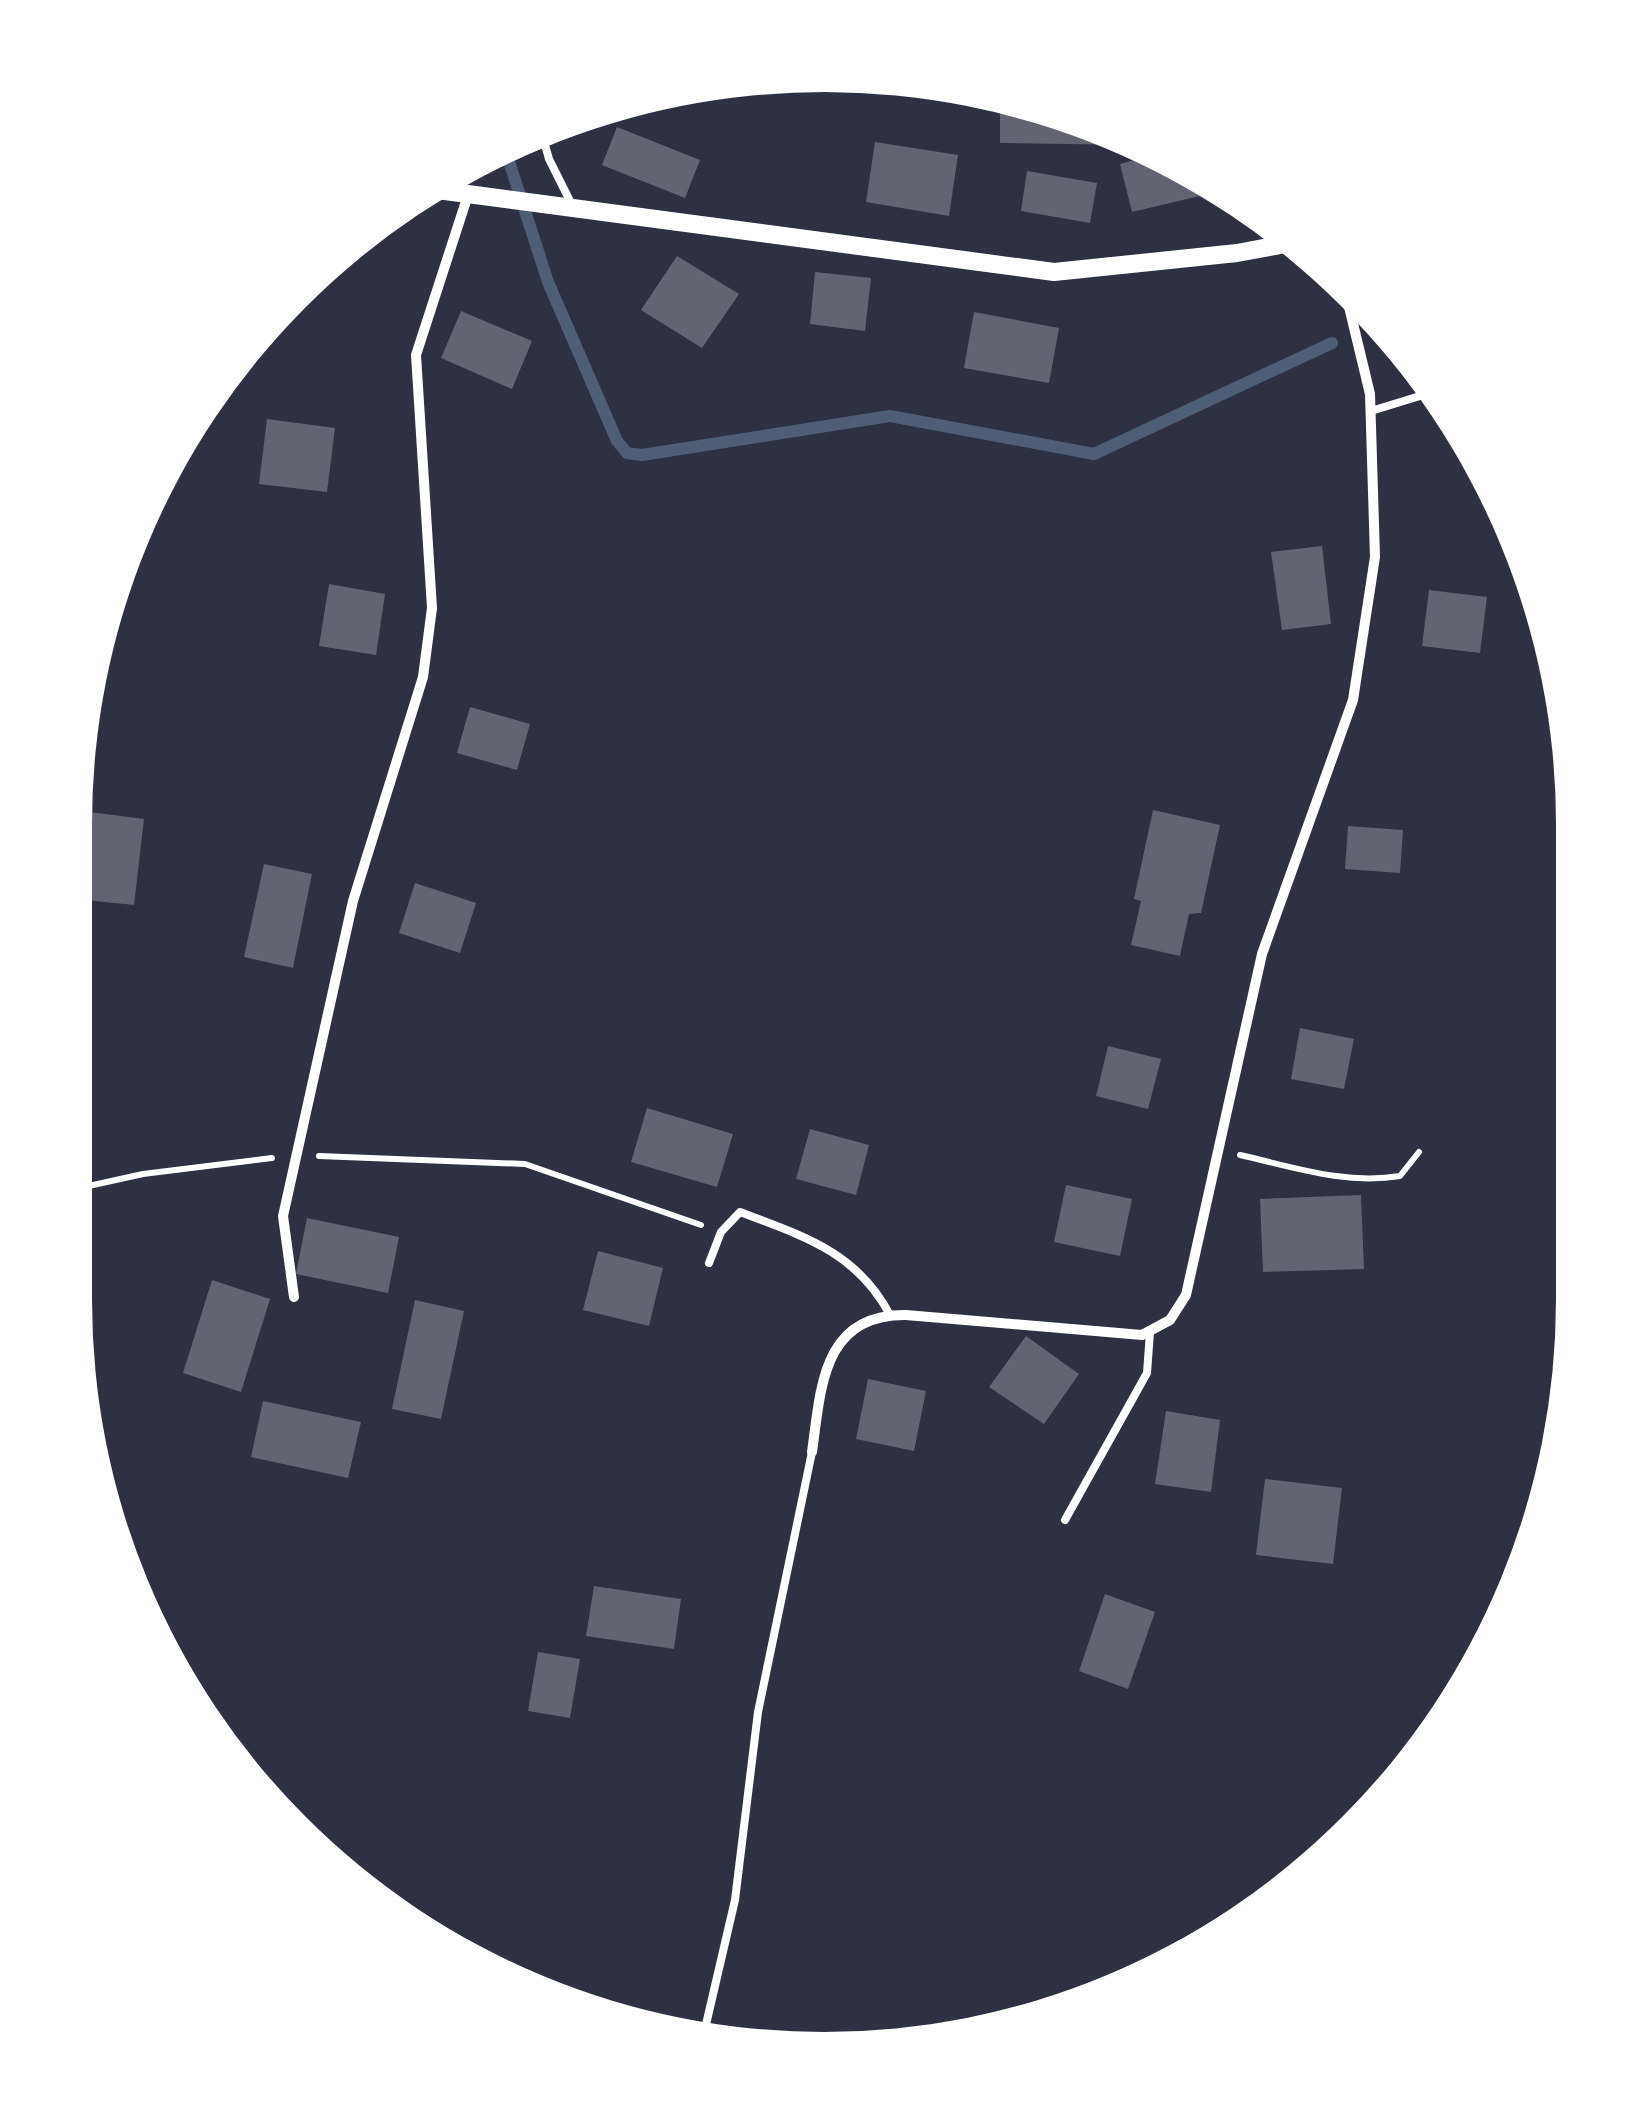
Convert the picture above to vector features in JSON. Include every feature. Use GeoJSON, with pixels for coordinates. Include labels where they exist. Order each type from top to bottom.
{"type":"FeatureCollection","features":[{"type":"Feature","properties":{"kind":"street"},"geometry":{"type":"LineString","coordinates":[[455,193],[1054,272],[1272,247]]}},
{"type":"Feature","properties":{"kind":"street"},"geometry":{"type":"LineString","coordinates":[[294,1297],[283,1216],[353,900],[423,677],[432,608],[416,355],[468,195]]}},
{"type":"Feature","properties":{"kind":"street"},"geometry":{"type":"LineString","coordinates":[[812,1452],[822,1380],[830,1355],[846,1336],[864,1324],[890,1315],[1135,1336],[1170,1320],[1186,1295],[1262,954],[1354,700],[1374,557],[1370,394],[1352,318]]}},
{"type":"Feature","properties":{"kind":"lane"},"geometry":{"type":"LineString","coordinates":[[546,147],[575,210]]}},
{"type":"Feature","properties":{"kind":"lane"},"geometry":{"type":"LineString","coordinates":[[1371,412],[1417,397]]}},
{"type":"Feature","properties":{"kind":"lane"},"geometry":{"type":"LineString","coordinates":[[709,1263],[722,1232],[740,1212],[810,1238],[861,1272],[890,1315]]}},
{"type":"Feature","properties":{"kind":"lane"},"geometry":{"type":"LineString","coordinates":[[1065,1520],[1148,1373],[1150,1332]]}},
{"type":"Feature","properties":{"kind":"lane"},"geometry":{"type":"LineString","coordinates":[[707,2021],[736,1900],[758,1712],[812,1452]]}},
{"type":"Feature","properties":{"kind":"path"},"geometry":{"type":"LineString","coordinates":[[1218,1150],[1338,1178],[1374,1180],[1400,1176],[1419,1152]]}},
{"type":"Feature","properties":{"kind":"path"},"geometry":{"type":"LineString","coordinates":[[92,1186],[143,1174],[296,1155],[526,1164],[722,1232]]}},
{"type":"Feature","properties":{"kind":"building"},"geometry":{"type":"Polygon","coordinates":[[[1000,114],[1094,144],[1000,143],[1000,114]]]}},
{"type":"Feature","properties":{"kind":"building"},"geometry":{"type":"Polygon","coordinates":[[[617,127],[700,160],[685,198],[602,165],[617,127]]]}},
{"type":"Feature","properties":{"kind":"building"},"geometry":{"type":"Polygon","coordinates":[[[875,142],[958,155],[949,216],[866,202],[875,142]]]}},
{"type":"Feature","properties":{"kind":"building"},"geometry":{"type":"Polygon","coordinates":[[[1132,161],[1198,196],[1132,212],[1120,164],[1132,161]]]}},
{"type":"Feature","properties":{"kind":"building"},"geometry":{"type":"Polygon","coordinates":[[[1027,171],[1097,183],[1090,223],[1021,211],[1027,171]]]}},
{"type":"Feature","properties":{"kind":"building"},"geometry":{"type":"Polygon","coordinates":[[[677,256],[739,294],[702,348],[641,310],[677,256]]]}},
{"type":"Feature","properties":{"kind":"building"},"geometry":{"type":"Polygon","coordinates":[[[815,272],[871,278],[865,331],[810,324],[815,272]]]}},
{"type":"Feature","properties":{"kind":"building"},"geometry":{"type":"Polygon","coordinates":[[[461,311],[532,341],[512,389],[441,358],[461,311]]]}},
{"type":"Feature","properties":{"kind":"building"},"geometry":{"type":"Polygon","coordinates":[[[974,312],[1059,328],[1049,383],[964,368],[974,312]]]}},
{"type":"Feature","properties":{"kind":"building"},"geometry":{"type":"Polygon","coordinates":[[[267,419],[335,428],[327,492],[259,484],[267,419]]]}},
{"type":"Feature","properties":{"kind":"building"},"geometry":{"type":"Polygon","coordinates":[[[1322,546],[1331,624],[1282,630],[1271,552],[1322,546]]]}},
{"type":"Feature","properties":{"kind":"building"},"geometry":{"type":"Polygon","coordinates":[[[329,584],[385,594],[376,655],[319,646],[329,584]]]}},
{"type":"Feature","properties":{"kind":"building"},"geometry":{"type":"Polygon","coordinates":[[[1429,590],[1487,597],[1480,653],[1422,646],[1429,590]]]}},
{"type":"Feature","properties":{"kind":"building"},"geometry":{"type":"Polygon","coordinates":[[[470,707],[530,724],[517,770],[457,753],[470,707]]]}},
{"type":"Feature","properties":{"kind":"building"},"geometry":{"type":"Polygon","coordinates":[[[1153,810],[1220,825],[1201,913],[1189,914],[1180,956],[1131,945],[1141,901],[1134,899],[1153,810]]]}},
{"type":"Feature","properties":{"kind":"building"},"geometry":{"type":"Polygon","coordinates":[[[92,812],[144,819],[134,905],[92,901],[92,812]]]}},
{"type":"Feature","properties":{"kind":"building"},"geometry":{"type":"Polygon","coordinates":[[[1348,826],[1403,830],[1400,873],[1345,869],[1348,826]]]}},
{"type":"Feature","properties":{"kind":"building"},"geometry":{"type":"Polygon","coordinates":[[[264,864],[312,874],[293,968],[244,957],[264,864]]]}},
{"type":"Feature","properties":{"kind":"building"},"geometry":{"type":"Polygon","coordinates":[[[415,883],[476,903],[460,953],[399,933],[415,883]]]}},
{"type":"Feature","properties":{"kind":"building"},"geometry":{"type":"Polygon","coordinates":[[[1300,1028],[1354,1039],[1344,1089],[1291,1079],[1300,1028]]]}},
{"type":"Feature","properties":{"kind":"building"},"geometry":{"type":"Polygon","coordinates":[[[1108,1046],[1161,1059],[1148,1109],[1096,1096],[1108,1046]]]}},
{"type":"Feature","properties":{"kind":"building"},"geometry":{"type":"Polygon","coordinates":[[[647,1108],[733,1134],[717,1187],[631,1162],[647,1108]]]}},
{"type":"Feature","properties":{"kind":"building"},"geometry":{"type":"Polygon","coordinates":[[[810,1129],[869,1145],[856,1195],[796,1179],[810,1129]]]}},
{"type":"Feature","properties":{"kind":"building"},"geometry":{"type":"Polygon","coordinates":[[[1066,1185],[1132,1199],[1120,1256],[1054,1242],[1066,1185]]]}},
{"type":"Feature","properties":{"kind":"building"},"geometry":{"type":"Polygon","coordinates":[[[1361,1195],[1364,1269],[1263,1272],[1260,1199],[1361,1195]]]}},
{"type":"Feature","properties":{"kind":"building"},"geometry":{"type":"Polygon","coordinates":[[[307,1218],[399,1237],[388,1293],[296,1274],[307,1218]]]}},
{"type":"Feature","properties":{"kind":"building"},"geometry":{"type":"Polygon","coordinates":[[[598,1251],[663,1268],[649,1326],[583,1310],[598,1251]]]}},
{"type":"Feature","properties":{"kind":"building"},"geometry":{"type":"Polygon","coordinates":[[[212,1280],[270,1299],[241,1392],[183,1373],[212,1280]]]}},
{"type":"Feature","properties":{"kind":"building"},"geometry":{"type":"Polygon","coordinates":[[[415,1300],[464,1311],[441,1419],[392,1409],[415,1300]]]}},
{"type":"Feature","properties":{"kind":"building"},"geometry":{"type":"Polygon","coordinates":[[[1026,1336],[1079,1374],[1044,1424],[989,1387],[1026,1336]]]}},
{"type":"Feature","properties":{"kind":"building"},"geometry":{"type":"Polygon","coordinates":[[[868,1379],[926,1391],[914,1451],[856,1439],[868,1379]]]}},
{"type":"Feature","properties":{"kind":"building"},"geometry":{"type":"Polygon","coordinates":[[[263,1401],[361,1422],[348,1478],[251,1457],[263,1401]]]}},
{"type":"Feature","properties":{"kind":"building"},"geometry":{"type":"Polygon","coordinates":[[[1166,1411],[1220,1420],[1211,1492],[1155,1484],[1166,1411]]]}},
{"type":"Feature","properties":{"kind":"building"},"geometry":{"type":"Polygon","coordinates":[[[1265,1479],[1342,1488],[1333,1564],[1256,1555],[1265,1479]]]}},
{"type":"Feature","properties":{"kind":"building"},"geometry":{"type":"Polygon","coordinates":[[[594,1586],[681,1599],[674,1649],[586,1636],[594,1586]]]}},
{"type":"Feature","properties":{"kind":"building"},"geometry":{"type":"Polygon","coordinates":[[[1105,1594],[1155,1612],[1128,1689],[1079,1671],[1105,1594]]]}},
{"type":"Feature","properties":{"kind":"building"},"geometry":{"type":"Polygon","coordinates":[[[538,1652],[580,1659],[570,1718],[528,1711],[538,1652]]]}},
{"type":"Feature","properties":{"kind":"waterway"},"geometry":{"type":"LineString","coordinates":[[510,164],[548,282],[617,441],[627,453],[642,455],[890,416],[1094,454],[1332,343]]}}]}
